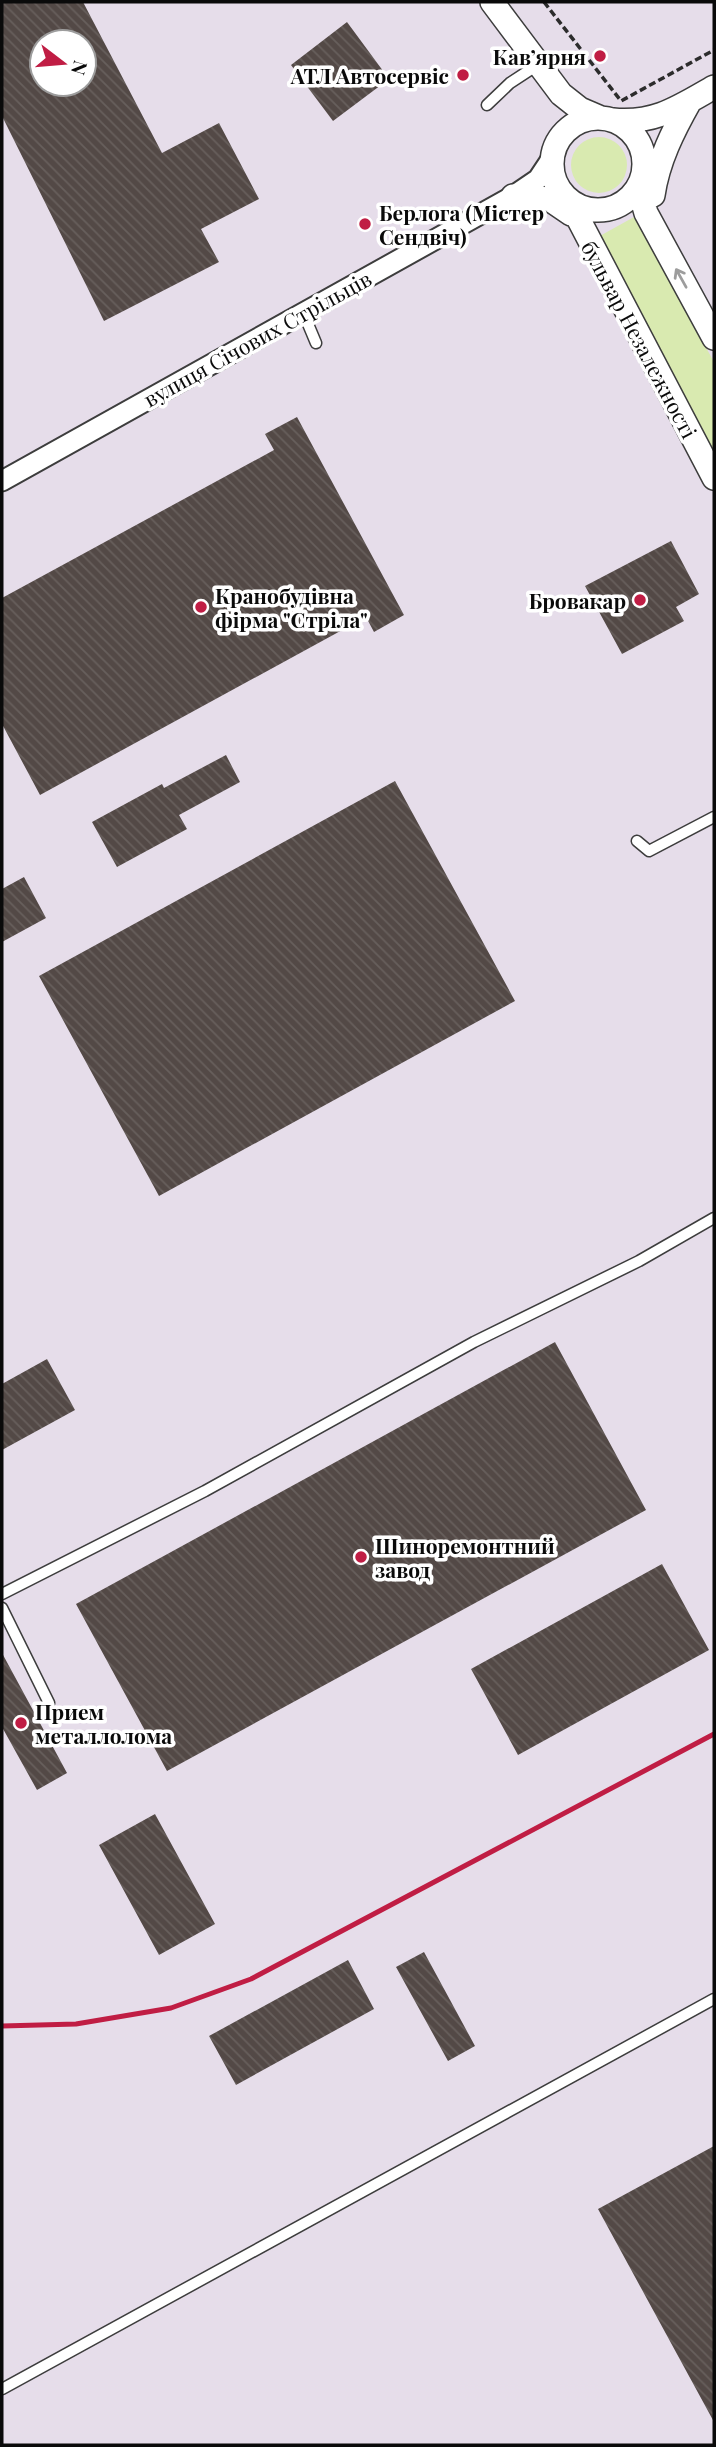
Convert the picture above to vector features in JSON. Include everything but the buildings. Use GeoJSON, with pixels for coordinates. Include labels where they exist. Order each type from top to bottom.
{"type":"FeatureCollection","features":[{"type":"Feature","properties":{"kind":"street"},"geometry":{"type":"LineString","coordinates":[[492,2],[556,88],[580,109],[629,130],[638,141],[643,156],[642,199],[654,228],[714,338]]}},
{"type":"Feature","properties":{"kind":"street"},"geometry":{"type":"LineString","coordinates":[[556,88],[562,115],[553,173],[565,197],[589,210],[611,209],[630,197],[643,174],[651,149],[690,101]]}},
{"type":"Feature","properties":{"kind":"street"},"geometry":{"type":"LineString","coordinates":[[555,150],[566,131],[579,122],[650,119],[714,88]]}},
{"type":"Feature","properties":{"kind":"street"},"geometry":{"type":"LineString","coordinates":[[654,228],[653,196],[658,172],[668,143],[690,101]]}},
{"type":"Feature","properties":{"kind":"street","name":"вулиця Січових Стрільців"},"geometry":{"type":"LineString","coordinates":[[2,481],[513,196],[538,180],[555,150]]}},
{"type":"Feature","properties":{"kind":"street","name":"вулиця Січових Стрільців"},"geometry":{"type":"LineString","coordinates":[[513,196],[544,189],[565,197]]}},
{"type":"Feature","properties":{"kind":"street"},"geometry":{"type":"LineString","coordinates":[[513,196],[549,199],[564,207],[579,222]]}},
{"type":"Feature","properties":{"kind":"street","name":"бульвар Незалежності"},"geometry":{"type":"LineString","coordinates":[[565,197],[714,478]]}},
{"type":"Feature","properties":{"kind":"lane"},"geometry":{"type":"LineString","coordinates":[[487,105],[510,83],[539,64]]}},
{"type":"Feature","properties":{"kind":"lane"},"geometry":{"type":"LineString","coordinates":[[303,312],[316,343]]}},
{"type":"Feature","properties":{"kind":"lane"},"geometry":{"type":"LineString","coordinates":[[637,841],[649,851],[714,817]]}},
{"type":"Feature","properties":{"kind":"lane"},"geometry":{"type":"LineString","coordinates":[[2,1594],[205,1491],[474,1342],[639,1261],[714,1218]]}},
{"type":"Feature","properties":{"kind":"lane"},"geometry":{"type":"LineString","coordinates":[[2,1608],[49,1703]]}},
{"type":"Feature","properties":{"kind":"lane"},"geometry":{"type":"LineString","coordinates":[[2,2389],[714,1999]]}},
{"type":"Feature","properties":{"kind":"path"},"geometry":{"type":"LineString","coordinates":[[544,2],[621,101],[714,50]]}},
{"type":"Feature","properties":{"kind":"shaded area"},"geometry":{"type":"Polygon","coordinates":[[[2,2],[714,2],[714,2445],[2,2445],[2,2]]]}},
{"type":"Feature","properties":{"kind":"green space"},"geometry":{"type":"Polygon","coordinates":[[[593,137],[605,137],[615,141],[623,149],[627,165],[623,181],[615,189],[605,193],[593,193],[583,189],[575,181],[571,171],[571,159],[575,149],[583,141],[593,137]]]}},
{"type":"Feature","properties":{"kind":"green space"},"geometry":{"type":"Polygon","coordinates":[[[634,217],[714,362],[714,452],[598,237],[634,217]]]}},
{"type":"Feature","properties":{"kind":"railway"},"geometry":{"type":"LineString","coordinates":[[2,2026],[76,2024],[171,2008],[251,1979],[714,1734]]}},
{"type":"Feature","properties":{"kind":"place","name":"Кав’ярня"},"geometry":{"type":"Point","coordinates":[600,56]}},
{"type":"Feature","properties":{"kind":"place","name":"АТЛ Автосервіс"},"geometry":{"type":"Point","coordinates":[463,75]}},
{"type":"Feature","properties":{"kind":"place","name":"Берлога (Містер Сендвіч)"},"geometry":{"type":"Point","coordinates":[365,224]}},
{"type":"Feature","properties":{"kind":"place","name":"Бровакар"},"geometry":{"type":"Point","coordinates":[640,600]}},
{"type":"Feature","properties":{"kind":"place","name":"Кранобудівна фірма \"Стріла\""},"geometry":{"type":"Point","coordinates":[201,607]}},
{"type":"Feature","properties":{"kind":"place","name":"Шиноремонтний завод"},"geometry":{"type":"Point","coordinates":[361,1557]}},
{"type":"Feature","properties":{"kind":"place","name":"Прием металлолома"},"geometry":{"type":"Point","coordinates":[21,1723]}}]}
